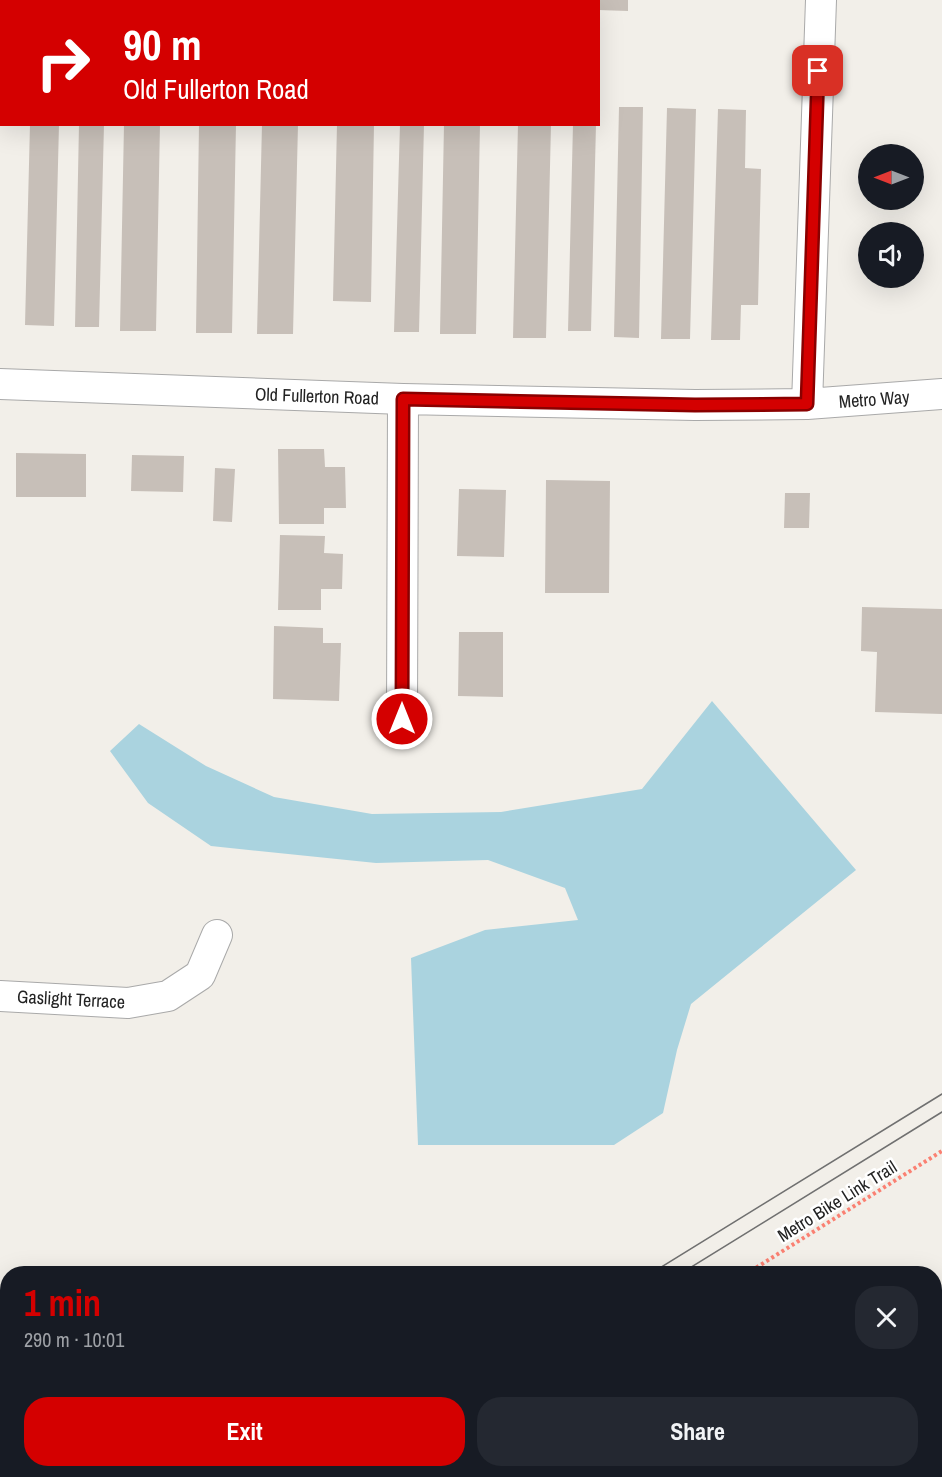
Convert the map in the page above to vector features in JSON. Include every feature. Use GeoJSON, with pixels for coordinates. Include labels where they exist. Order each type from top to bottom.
{"type":"FeatureCollection","features":[{"type":"Feature","properties":{"kind":"street"},"geometry":{"type":"LineString","coordinates":[[807,404],[821,0]]}},
{"type":"Feature","properties":{"kind":"street","name":"Old Fullerton Road"},"geometry":{"type":"LineString","coordinates":[[0,384],[403,399],[695,405],[807,404]]}},
{"type":"Feature","properties":{"kind":"street","name":"Metro Way"},"geometry":{"type":"LineString","coordinates":[[807,404],[942,394]]}},
{"type":"Feature","properties":{"kind":"street"},"geometry":{"type":"LineString","coordinates":[[402,719],[403,399]]}},
{"type":"Feature","properties":{"kind":"street","name":"Gaslight Terrace"},"geometry":{"type":"LineString","coordinates":[[0,996],[128,1004],[168,996],[200,975],[217,935]]}},
{"type":"Feature","properties":{"kind":"path","name":"Metro Bike Link Trail"},"geometry":{"type":"LineString","coordinates":[[759,1266],[942,1151]]}},
{"type":"Feature","properties":{"kind":"water"},"geometry":{"type":"Polygon","coordinates":[[[712,701],[856,870],[691,1004],[677,1050],[663,1113],[614,1145],[418,1145],[411,958],[485,930],[578,920],[565,888],[488,860],[376,863],[211,846],[148,803],[110,751],[139,724],[206,766],[274,797],[372,814],[501,812],[642,789],[712,701]]]}},
{"type":"Feature","properties":{"kind":"building"},"geometry":{"type":"Polygon","coordinates":[[[600,0],[628,0],[628,11],[600,10],[600,0]]]}},
{"type":"Feature","properties":{"kind":"building"},"geometry":{"type":"Polygon","coordinates":[[[619,107],[643,107],[639,338],[614,337],[619,107]]]}},
{"type":"Feature","properties":{"kind":"building"},"geometry":{"type":"Polygon","coordinates":[[[667,108],[696,109],[690,339],[661,339],[667,108]]]}},
{"type":"Feature","properties":{"kind":"building"},"geometry":{"type":"Polygon","coordinates":[[[718,109],[746,110],[745,168],[761,169],[758,305],[741,305],[740,340],[711,340],[718,109]]]}},
{"type":"Feature","properties":{"kind":"building"},"geometry":{"type":"Polygon","coordinates":[[[30,126],[59,126],[54,326],[25,325],[30,126]]]}},
{"type":"Feature","properties":{"kind":"building"},"geometry":{"type":"Polygon","coordinates":[[[79,126],[104,126],[99,327],[75,327],[79,126]]]}},
{"type":"Feature","properties":{"kind":"building"},"geometry":{"type":"Polygon","coordinates":[[[124,126],[160,126],[156,331],[120,331],[124,126]]]}},
{"type":"Feature","properties":{"kind":"building"},"geometry":{"type":"Polygon","coordinates":[[[199,126],[236,126],[232,333],[196,333],[199,126]]]}},
{"type":"Feature","properties":{"kind":"building"},"geometry":{"type":"Polygon","coordinates":[[[262,126],[298,126],[293,334],[257,334],[262,126]]]}},
{"type":"Feature","properties":{"kind":"building"},"geometry":{"type":"Polygon","coordinates":[[[337,126],[374,126],[371,302],[333,301],[337,126]]]}},
{"type":"Feature","properties":{"kind":"building"},"geometry":{"type":"Polygon","coordinates":[[[400,126],[424,126],[419,332],[394,332],[400,126]]]}},
{"type":"Feature","properties":{"kind":"building"},"geometry":{"type":"Polygon","coordinates":[[[444,126],[480,126],[476,334],[440,334],[444,126]]]}},
{"type":"Feature","properties":{"kind":"building"},"geometry":{"type":"Polygon","coordinates":[[[518,126],[551,126],[546,338],[513,338],[518,126]]]}},
{"type":"Feature","properties":{"kind":"building"},"geometry":{"type":"Polygon","coordinates":[[[573,126],[596,126],[591,331],[568,331],[573,126]]]}},
{"type":"Feature","properties":{"kind":"building"},"geometry":{"type":"Polygon","coordinates":[[[278,449],[324,449],[325,467],[345,467],[346,508],[324,508],[324,524],[279,524],[278,449]]]}},
{"type":"Feature","properties":{"kind":"building"},"geometry":{"type":"Polygon","coordinates":[[[16,453],[86,454],[86,497],[16,497],[16,453]]]}},
{"type":"Feature","properties":{"kind":"building"},"geometry":{"type":"Polygon","coordinates":[[[132,455],[184,456],[183,492],[131,491],[132,455]]]}},
{"type":"Feature","properties":{"kind":"building"},"geometry":{"type":"Polygon","coordinates":[[[215,468],[235,469],[232,522],[213,521],[215,468]]]}},
{"type":"Feature","properties":{"kind":"building"},"geometry":{"type":"Polygon","coordinates":[[[546,480],[610,481],[609,593],[545,593],[546,480]]]}},
{"type":"Feature","properties":{"kind":"building"},"geometry":{"type":"Polygon","coordinates":[[[459,489],[506,490],[504,557],[457,556],[459,489]]]}},
{"type":"Feature","properties":{"kind":"building"},"geometry":{"type":"Polygon","coordinates":[[[785,493],[810,493],[809,528],[784,528],[785,493]]]}},
{"type":"Feature","properties":{"kind":"building"},"geometry":{"type":"Polygon","coordinates":[[[280,535],[325,536],[324,553],[343,554],[342,589],[321,589],[321,610],[278,610],[280,535]]]}},
{"type":"Feature","properties":{"kind":"building"},"geometry":{"type":"Polygon","coordinates":[[[862,607],[942,609],[942,714],[875,712],[877,652],[861,651],[862,607]]]}},
{"type":"Feature","properties":{"kind":"building"},"geometry":{"type":"Polygon","coordinates":[[[274,626],[323,628],[323,643],[341,643],[339,701],[273,699],[274,626]]]}},
{"type":"Feature","properties":{"kind":"building"},"geometry":{"type":"Polygon","coordinates":[[[459,632],[503,632],[503,697],[458,696],[459,632]]]}},
{"type":"Feature","properties":{"kind":"tram line"},"geometry":{"type":"LineString","coordinates":[[663,1266],[942,1094]]}},
{"type":"Feature","properties":{"kind":"tram line"},"geometry":{"type":"LineString","coordinates":[[693,1266],[942,1112]]}},
{"type":"Feature","properties":{"kind":"route"},"geometry":{"type":"LineString","coordinates":[[402,719],[403,399],[695,405],[807,404],[818,71]]}}]}
